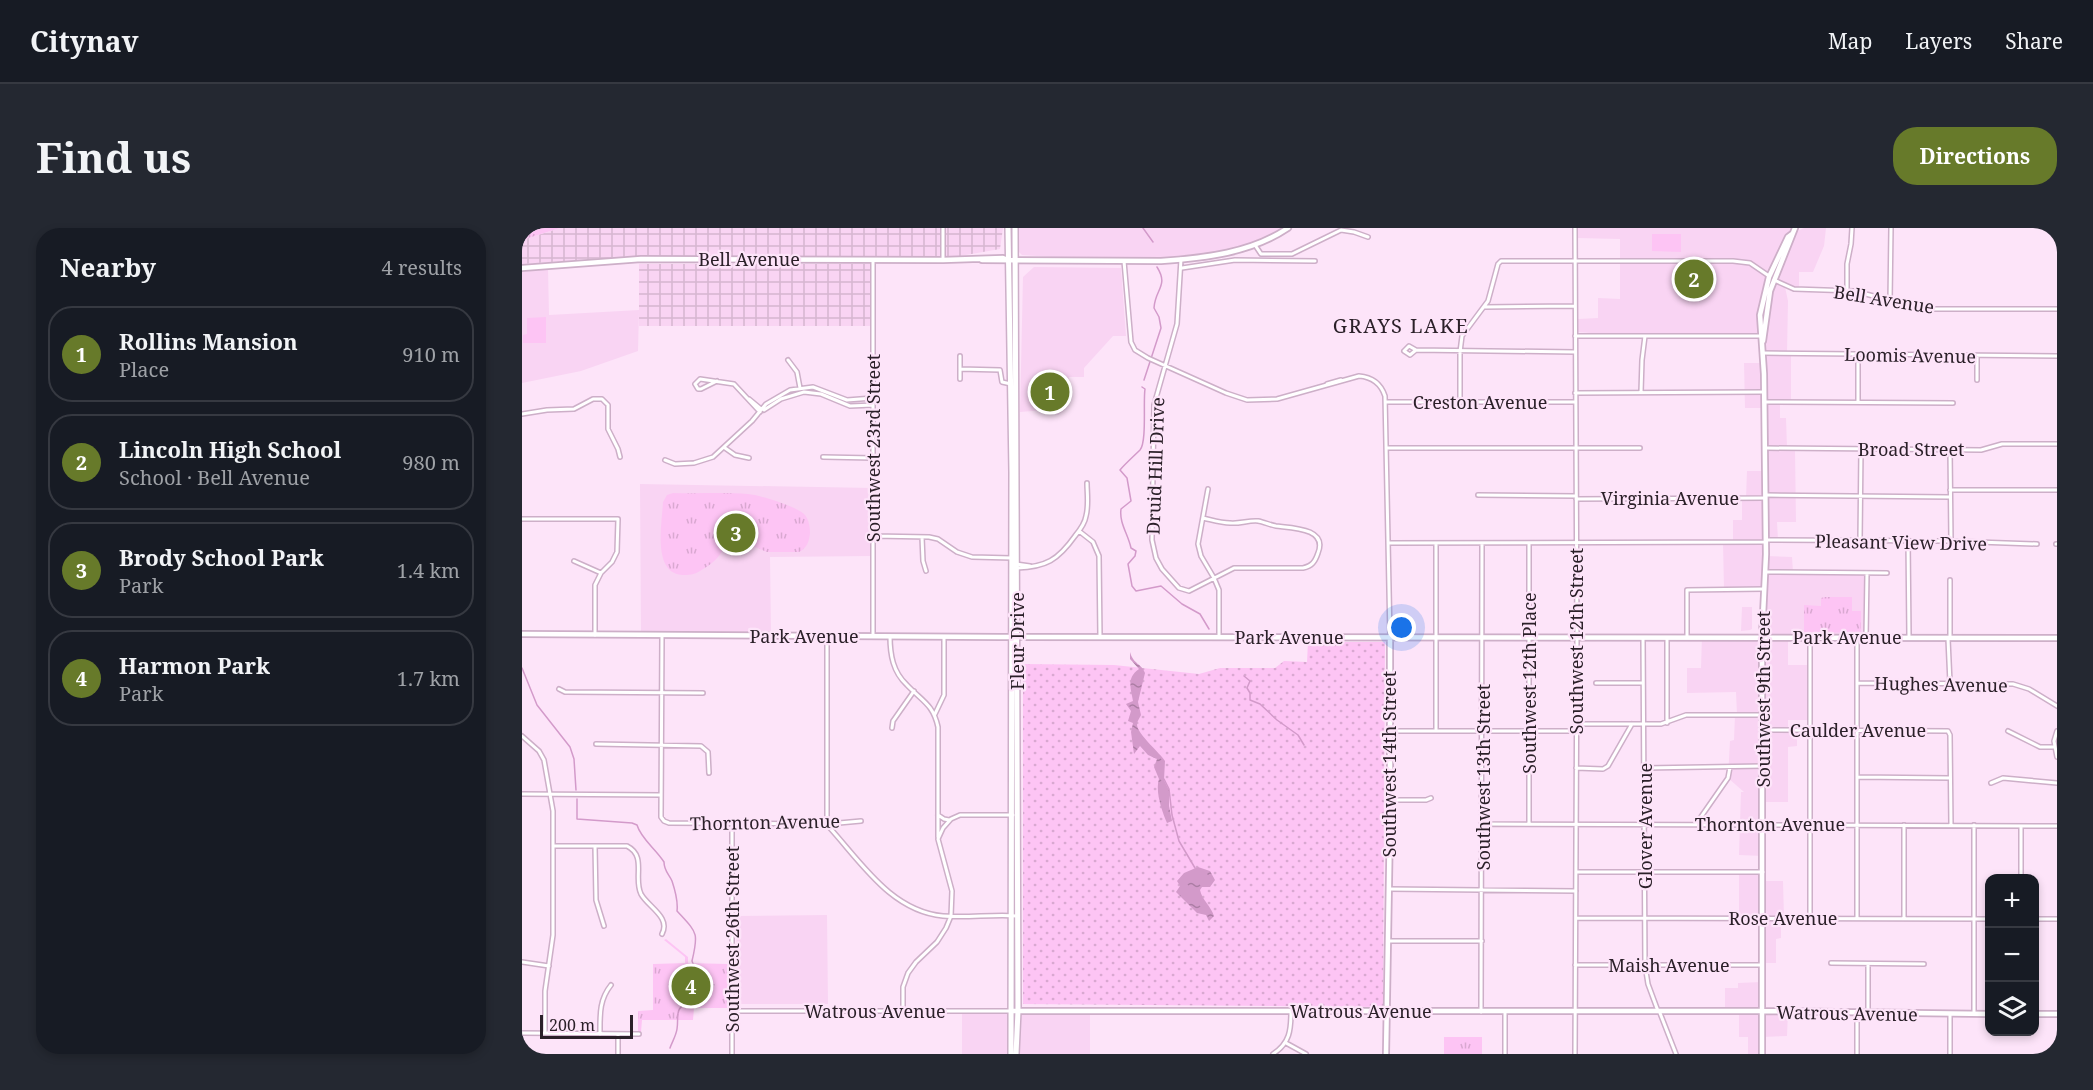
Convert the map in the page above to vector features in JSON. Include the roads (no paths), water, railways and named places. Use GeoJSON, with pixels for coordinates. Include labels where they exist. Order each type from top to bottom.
{"type":"FeatureCollection","features":[{"type":"Feature","properties":{"kind":"main road","name":"Fleur Drive"},"geometry":{"type":"LineString","coordinates":[[1015,228],[1012,260],[1014,384],[1012,815],[1018,1011],[1016,1054]]}},
{"type":"Feature","properties":{"kind":"main road","name":"Fleur Drive"},"geometry":{"type":"LineString","coordinates":[[1008,230],[1012,260]]}},
{"type":"Feature","properties":{"kind":"main road","name":"Fleur Drive"},"geometry":{"type":"LineString","coordinates":[[1011,1054],[1018,821],[1014,637]]}},
{"type":"Feature","properties":{"kind":"street"},"geometry":{"type":"LineString","coordinates":[[943,228],[943,260]]}},
{"type":"Feature","properties":{"kind":"street","name":"Bell Avenue"},"geometry":{"type":"LineString","coordinates":[[976,259],[987,261],[1181,259],[1232,252],[1255,245],[1288,228]]}},
{"type":"Feature","properties":{"kind":"street","name":"Southwest 12th Street"},"geometry":{"type":"LineString","coordinates":[[1575,228],[1577,637],[1575,1054]]}},
{"type":"Feature","properties":{"kind":"street","name":"Southwest 9th Street"},"geometry":{"type":"LineString","coordinates":[[1762,1054],[1762,636],[1766,573],[1762,302],[1788,237],[1795,228]]}},
{"type":"Feature","properties":{"kind":"street"},"geometry":{"type":"LineString","coordinates":[[1847,290],[1847,264],[1852,228]]}},
{"type":"Feature","properties":{"kind":"street"},"geometry":{"type":"LineString","coordinates":[[1890,301],[1891,228]]}},
{"type":"Feature","properties":{"kind":"street"},"geometry":{"type":"LineString","coordinates":[[998,258],[1006,250],[1008,230]]}},
{"type":"Feature","properties":{"kind":"street"},"geometry":{"type":"LineString","coordinates":[[1255,245],[1261,254],[1292,254],[1341,230],[1368,237]]}},
{"type":"Feature","properties":{"kind":"street","name":"Bell Avenue"},"geometry":{"type":"LineString","coordinates":[[522,268],[641,259],[943,260],[998,258],[1012,260]]}},
{"type":"Feature","properties":{"kind":"street"},"geometry":{"type":"LineString","coordinates":[[1181,259],[1181,268],[1235,260],[1315,261]]}},
{"type":"Feature","properties":{"kind":"street","name":"Southwest 23rd Street"},"geometry":{"type":"LineString","coordinates":[[873,260],[873,636]]}},
{"type":"Feature","properties":{"kind":"street"},"geometry":{"type":"LineString","coordinates":[[1124,261],[1131,342],[1135,350],[1232,396],[1254,401],[1277,399],[1359,376],[1372,379],[1384,391],[1386,402]]}},
{"type":"Feature","properties":{"kind":"street","name":"Bell Avenue"},"geometry":{"type":"LineString","coordinates":[[1484,307],[1492,290],[1498,264],[1504,261],[1733,261],[1750,263],[1771,278],[1794,289],[1847,290],[1924,309],[2057,309]]}},
{"type":"Feature","properties":{"kind":"street","name":"Druid Hill Drive"},"geometry":{"type":"LineString","coordinates":[[1181,268],[1178,324],[1156,394],[1154,411],[1153,546],[1162,569],[1179,588],[1192,590],[1234,568],[1303,568],[1315,562],[1320,544],[1318,537],[1312,533],[1300,529],[1272,526],[1259,521],[1230,523],[1203,518]]}},
{"type":"Feature","properties":{"kind":"street"},"geometry":{"type":"LineString","coordinates":[[1460,402],[1460,352],[1464,332],[1484,307],[1574,306]]}},
{"type":"Feature","properties":{"kind":"street"},"geometry":{"type":"LineString","coordinates":[[1575,336],[1762,336]]}},
{"type":"Feature","properties":{"kind":"street"},"geometry":{"type":"LineString","coordinates":[[1641,392],[1645,336]]}},
{"type":"Feature","properties":{"kind":"street"},"geometry":{"type":"LineString","coordinates":[[1416,350],[1575,352]]}},
{"type":"Feature","properties":{"kind":"street","name":"Loomis Avenue"},"geometry":{"type":"LineString","coordinates":[[1763,353],[2057,356]]}},
{"type":"Feature","properties":{"kind":"street"},"geometry":{"type":"LineString","coordinates":[[1858,355],[1858,402]]}},
{"type":"Feature","properties":{"kind":"street"},"geometry":{"type":"LineString","coordinates":[[960,356],[960,379]]}},
{"type":"Feature","properties":{"kind":"street"},"geometry":{"type":"LineString","coordinates":[[1977,356],[1977,380]]}},
{"type":"Feature","properties":{"kind":"street"},"geometry":{"type":"LineString","coordinates":[[788,360],[797,372],[801,392]]}},
{"type":"Feature","properties":{"kind":"street"},"geometry":{"type":"LineString","coordinates":[[960,369],[1000,370],[1002,382],[1014,384]]}},
{"type":"Feature","properties":{"kind":"street"},"geometry":{"type":"LineString","coordinates":[[717,381],[701,389],[698,389],[696,384],[700,379],[717,381],[734,384],[749,399],[750,403],[762,411]]}},
{"type":"Feature","properties":{"kind":"street"},"geometry":{"type":"LineString","coordinates":[[762,411],[766,404],[780,395],[800,387],[818,388],[847,400],[873,398]]}},
{"type":"Feature","properties":{"kind":"street"},"geometry":{"type":"LineString","coordinates":[[665,460],[675,464],[699,462],[713,457],[762,411],[781,399],[801,392],[821,394],[850,406],[873,405]]}},
{"type":"Feature","properties":{"kind":"street"},"geometry":{"type":"LineString","coordinates":[[1575,393],[1764,392]]}},
{"type":"Feature","properties":{"kind":"street"},"geometry":{"type":"LineString","coordinates":[[835,400],[837,396]]}},
{"type":"Feature","properties":{"kind":"street"},"geometry":{"type":"LineString","coordinates":[[522,414],[547,410],[574,410],[593,399],[602,399],[608,405],[608,429],[620,457]]}},
{"type":"Feature","properties":{"kind":"street","name":"Creston Avenue"},"geometry":{"type":"LineString","coordinates":[[1386,402],[1575,402]]}},
{"type":"Feature","properties":{"kind":"street","name":"Southwest 14th Street"},"geometry":{"type":"LineString","coordinates":[[1386,402],[1390,637],[1386,1054]]}},
{"type":"Feature","properties":{"kind":"street"},"geometry":{"type":"LineString","coordinates":[[1764,402],[1953,403]]}},
{"type":"Feature","properties":{"kind":"street","name":"Broad Street"},"geometry":{"type":"LineString","coordinates":[[1764,448],[1982,450],[2002,444],[2057,444]]}},
{"type":"Feature","properties":{"kind":"street"},"geometry":{"type":"LineString","coordinates":[[725,447],[735,455],[749,458]]}},
{"type":"Feature","properties":{"kind":"street"},"geometry":{"type":"LineString","coordinates":[[1387,448],[1640,448]]}},
{"type":"Feature","properties":{"kind":"street"},"geometry":{"type":"LineString","coordinates":[[1860,449],[1860,540]]}},
{"type":"Feature","properties":{"kind":"street"},"geometry":{"type":"LineString","coordinates":[[1950,450],[1951,541]]}},
{"type":"Feature","properties":{"kind":"street"},"geometry":{"type":"LineString","coordinates":[[823,457],[873,458]]}},
{"type":"Feature","properties":{"kind":"street"},"geometry":{"type":"LineString","coordinates":[[874,536],[938,539],[957,552],[972,557],[1032,566],[1046,564],[1059,557],[1079,531],[1087,515],[1087,483]]}},
{"type":"Feature","properties":{"kind":"street"},"geometry":{"type":"LineString","coordinates":[[1208,489],[1199,552],[1219,590],[1219,637]]}},
{"type":"Feature","properties":{"kind":"street"},"geometry":{"type":"LineString","coordinates":[[1950,489],[2057,490]]}},
{"type":"Feature","properties":{"kind":"street","name":"Virginia Avenue"},"geometry":{"type":"LineString","coordinates":[[1478,495],[1950,496]]}},
{"type":"Feature","properties":{"kind":"street"},"geometry":{"type":"LineString","coordinates":[[522,519],[618,519],[617,552],[612,562],[601,573],[596,585],[595,635]]}},
{"type":"Feature","properties":{"kind":"street"},"geometry":{"type":"LineString","coordinates":[[1079,531],[1093,542],[1099,556],[1100,637]]}},
{"type":"Feature","properties":{"kind":"street"},"geometry":{"type":"LineString","coordinates":[[922,537],[923,561],[926,571]]}},
{"type":"Feature","properties":{"kind":"street"},"geometry":{"type":"LineString","coordinates":[[1908,540],[1909,637]]}},
{"type":"Feature","properties":{"kind":"street","name":"Pleasant View Drive"},"geometry":{"type":"LineString","coordinates":[[1388,543],[1908,540],[2037,544]]}},
{"type":"Feature","properties":{"kind":"street"},"geometry":{"type":"LineString","coordinates":[[1436,543],[1436,731]]}},
{"type":"Feature","properties":{"kind":"street","name":"Southwest 13th Street"},"geometry":{"type":"LineString","coordinates":[[1481,1012],[1482,543]]}},
{"type":"Feature","properties":{"kind":"street","name":"Southwest 12th Place"},"geometry":{"type":"LineString","coordinates":[[1529,543],[1529,824]]}},
{"type":"Feature","properties":{"kind":"street"},"geometry":{"type":"LineString","coordinates":[[574,561],[601,573]]}},
{"type":"Feature","properties":{"kind":"street"},"geometry":{"type":"LineString","coordinates":[[1766,573],[1887,573]]}},
{"type":"Feature","properties":{"kind":"street"},"geometry":{"type":"LineString","coordinates":[[1866,637],[1867,573]]}},
{"type":"Feature","properties":{"kind":"street"},"geometry":{"type":"LineString","coordinates":[[1950,580],[1950,684]]}},
{"type":"Feature","properties":{"kind":"street"},"geometry":{"type":"LineString","coordinates":[[1687,636],[1687,591],[1764,589]]}},
{"type":"Feature","properties":{"kind":"street","name":"Park Avenue"},"geometry":{"type":"LineString","coordinates":[[522,634],[944,637],[2057,638]]}},
{"type":"Feature","properties":{"kind":"street"},"geometry":{"type":"LineString","coordinates":[[522,794],[661,795],[662,635]]}},
{"type":"Feature","properties":{"kind":"street"},"geometry":{"type":"LineString","coordinates":[[827,636],[828,824],[880,885],[896,898],[923,912],[951,916],[1015,916]]}},
{"type":"Feature","properties":{"kind":"street"},"geometry":{"type":"LineString","coordinates":[[890,636],[894,666],[904,682],[926,702],[934,714],[938,727],[938,839],[952,891],[951,916],[937,942],[908,973],[903,987],[903,1011]]}},
{"type":"Feature","properties":{"kind":"street","name":"Glover Avenue"},"geometry":{"type":"LineString","coordinates":[[1643,636],[1645,965],[1648,984],[1676,1054]]}},
{"type":"Feature","properties":{"kind":"street"},"geometry":{"type":"LineString","coordinates":[[1667,636],[1667,723]]}},
{"type":"Feature","properties":{"kind":"street"},"geometry":{"type":"LineString","coordinates":[[1810,636],[1810,918]]}},
{"type":"Feature","properties":{"kind":"street"},"geometry":{"type":"LineString","coordinates":[[934,714],[944,694],[944,637]]}},
{"type":"Feature","properties":{"kind":"street"},"geometry":{"type":"LineString","coordinates":[[1857,637],[1857,918]]}},
{"type":"Feature","properties":{"kind":"street"},"geometry":{"type":"LineString","coordinates":[[1596,683],[1643,683]]}},
{"type":"Feature","properties":{"kind":"street","name":"Hughes Avenue"},"geometry":{"type":"LineString","coordinates":[[1857,683],[2013,684],[2029,689],[2057,706]]}},
{"type":"Feature","properties":{"kind":"street"},"geometry":{"type":"LineString","coordinates":[[559,689],[565,692],[703,693]]}},
{"type":"Feature","properties":{"kind":"street"},"geometry":{"type":"LineString","coordinates":[[892,728],[892,721],[914,692]]}},
{"type":"Feature","properties":{"kind":"street"},"geometry":{"type":"LineString","coordinates":[[1576,724],[1667,723],[1686,715],[1762,715]]}},
{"type":"Feature","properties":{"kind":"street"},"geometry":{"type":"LineString","coordinates":[[1576,768],[1603,769],[1608,766],[1632,724]]}},
{"type":"Feature","properties":{"kind":"street","name":"Caulder Avenue"},"geometry":{"type":"LineString","coordinates":[[1762,730],[1946,731],[1950,735],[1950,778]]}},
{"type":"Feature","properties":{"kind":"street"},"geometry":{"type":"LineString","coordinates":[[1389,731],[1576,731]]}},
{"type":"Feature","properties":{"kind":"street"},"geometry":{"type":"LineString","coordinates":[[2008,731],[2040,747],[2055,747]]}},
{"type":"Feature","properties":{"kind":"street"},"geometry":{"type":"LineString","coordinates":[[2057,731],[2054,741],[2057,757]]}},
{"type":"Feature","properties":{"kind":"street"},"geometry":{"type":"LineString","coordinates":[[522,736],[544,760],[554,818],[553,935],[545,991],[545,1033]]}},
{"type":"Feature","properties":{"kind":"street"},"geometry":{"type":"LineString","coordinates":[[596,744],[699,746],[708,752],[709,773]]}},
{"type":"Feature","properties":{"kind":"street"},"geometry":{"type":"LineString","coordinates":[[1644,768],[1763,766]]}},
{"type":"Feature","properties":{"kind":"street"},"geometry":{"type":"LineString","coordinates":[[1696,824],[1728,778],[1730,767]]}},
{"type":"Feature","properties":{"kind":"street"},"geometry":{"type":"LineString","coordinates":[[1857,777],[1950,778],[1951,825]]}},
{"type":"Feature","properties":{"kind":"street"},"geometry":{"type":"LineString","coordinates":[[1991,783],[2003,778],[2057,783]]}},
{"type":"Feature","properties":{"kind":"street","name":"Thornton Avenue"},"geometry":{"type":"LineString","coordinates":[[661,795],[661,817],[669,823],[828,824],[861,821]]}},
{"type":"Feature","properties":{"kind":"street"},"geometry":{"type":"LineString","coordinates":[[1389,800],[1431,798]]}},
{"type":"Feature","properties":{"kind":"street"},"geometry":{"type":"LineString","coordinates":[[938,815],[944,819],[965,815],[1012,815],[1018,821]]}},
{"type":"Feature","properties":{"kind":"street"},"geometry":{"type":"LineString","coordinates":[[938,839],[943,828],[951,819]]}},
{"type":"Feature","properties":{"kind":"street","name":"Southwest 26th Street"},"geometry":{"type":"LineString","coordinates":[[732,823],[732,1054]]}},
{"type":"Feature","properties":{"kind":"street","name":"Thornton Avenue"},"geometry":{"type":"LineString","coordinates":[[1483,824],[2057,826]]}},
{"type":"Feature","properties":{"kind":"street"},"geometry":{"type":"LineString","coordinates":[[1904,825],[1904,919]]}},
{"type":"Feature","properties":{"kind":"street"},"geometry":{"type":"LineString","coordinates":[[1974,825],[1974,1014]]}},
{"type":"Feature","properties":{"kind":"street"},"geometry":{"type":"LineString","coordinates":[[2021,826],[2021,874]]}},
{"type":"Feature","properties":{"kind":"street"},"geometry":{"type":"LineString","coordinates":[[553,846],[627,846],[634,850],[638,858],[639,888],[644,899],[663,919],[662,934]]}},
{"type":"Feature","properties":{"kind":"street"},"geometry":{"type":"LineString","coordinates":[[596,846],[596,900],[604,926]]}},
{"type":"Feature","properties":{"kind":"street"},"geometry":{"type":"LineString","coordinates":[[1576,872],[1763,872]]}},
{"type":"Feature","properties":{"kind":"street"},"geometry":{"type":"LineString","coordinates":[[1388,889],[1576,891]]}},
{"type":"Feature","properties":{"kind":"street","name":"Rose Avenue"},"geometry":{"type":"LineString","coordinates":[[1576,918],[1985,919]]}},
{"type":"Feature","properties":{"kind":"street"},"geometry":{"type":"LineString","coordinates":[[2039,919],[2057,919]]}},
{"type":"Feature","properties":{"kind":"street"},"geometry":{"type":"LineString","coordinates":[[1388,941],[1482,941]]}},
{"type":"Feature","properties":{"kind":"street"},"geometry":{"type":"LineString","coordinates":[[522,962],[549,966]]}},
{"type":"Feature","properties":{"kind":"street"},"geometry":{"type":"LineString","coordinates":[[1831,963],[1924,964]]}},
{"type":"Feature","properties":{"kind":"street","name":"Maish Avenue"},"geometry":{"type":"LineString","coordinates":[[1575,964],[1762,965]]}},
{"type":"Feature","properties":{"kind":"street"},"geometry":{"type":"LineString","coordinates":[[1868,964],[1868,1013]]}},
{"type":"Feature","properties":{"kind":"street"},"geometry":{"type":"LineString","coordinates":[[600,1034],[600,1005],[605,993],[612,985]]}},
{"type":"Feature","properties":{"kind":"street","name":"Watrous Avenue"},"geometry":{"type":"LineString","coordinates":[[732,1011],[1659,1013],[1762,1011],[1985,1014]]}},
{"type":"Feature","properties":{"kind":"street"},"geometry":{"type":"LineString","coordinates":[[1273,1054],[1286,1043],[1291,1028],[1291,1011]]}},
{"type":"Feature","properties":{"kind":"street"},"geometry":{"type":"LineString","coordinates":[[1505,1012],[1505,1054]]}},
{"type":"Feature","properties":{"kind":"street"},"geometry":{"type":"LineString","coordinates":[[1857,1013],[1857,1054]]}},
{"type":"Feature","properties":{"kind":"street"},"geometry":{"type":"LineString","coordinates":[[1950,1014],[1950,1054]]}},
{"type":"Feature","properties":{"kind":"street"},"geometry":{"type":"LineString","coordinates":[[2039,1014],[2057,1014]]}},
{"type":"Feature","properties":{"kind":"street"},"geometry":{"type":"LineString","coordinates":[[522,1033],[639,1034]]}},
{"type":"Feature","properties":{"kind":"street"},"geometry":{"type":"LineString","coordinates":[[618,1034],[618,1054]]}},
{"type":"Feature","properties":{"kind":"street"},"geometry":{"type":"LineString","coordinates":[[1286,1043],[1306,1054]]}},
{"type":"Feature","properties":{"kind":"water"},"geometry":{"type":"Polygon","coordinates":[[[1130,652],[1145,673],[1138,702],[1141,715],[1137,723],[1138,728],[1165,761],[1164,780],[1169,790],[1172,821],[1167,823],[1158,790],[1159,779],[1154,767],[1157,759],[1148,755],[1140,746],[1134,754],[1131,732],[1133,723],[1128,721],[1131,711],[1126,704],[1133,701],[1131,680],[1139,669],[1130,659],[1130,652]]]}},
{"type":"Feature","properties":{"kind":"water"},"geometry":{"type":"Polygon","coordinates":[[[1198,867],[1210,871],[1215,880],[1210,887],[1202,887],[1200,890],[1214,916],[1209,921],[1206,915],[1197,913],[1176,892],[1180,886],[1177,881],[1184,873],[1198,867]]]}},
{"type":"Feature","properties":{"kind":"waterway"},"geometry":{"type":"LineString","coordinates":[[1143,228],[1153,242]]}},
{"type":"Feature","properties":{"kind":"waterway"},"geometry":{"type":"LineString","coordinates":[[1144,380],[1161,328],[1154,308],[1162,283],[1157,267]]}},
{"type":"Feature","properties":{"kind":"waterway"},"geometry":{"type":"LineString","coordinates":[[1142,387],[1145,389],[1142,446],[1120,470],[1127,478],[1131,501],[1121,509],[1121,514],[1122,524],[1131,548],[1136,551],[1128,564],[1132,586],[1136,591],[1161,586],[1182,604],[1200,614],[1209,629]]}},
{"type":"Feature","properties":{"kind":"waterway"},"geometry":{"type":"LineString","coordinates":[[522,668],[537,705],[570,747],[574,759],[576,790]]}},
{"type":"Feature","properties":{"kind":"waterway"},"geometry":{"type":"LineString","coordinates":[[1244,676],[1250,681],[1247,688],[1250,700],[1260,704],[1298,735],[1304,745]]}},
{"type":"Feature","properties":{"kind":"waterway"},"geometry":{"type":"LineString","coordinates":[[1164,779],[1169,789],[1172,815],[1179,841],[1195,868]]}},
{"type":"Feature","properties":{"kind":"waterway"},"geometry":{"type":"LineString","coordinates":[[577,799],[577,819],[637,825],[642,835],[664,862],[674,888],[677,911],[695,933],[692,961],[695,971],[693,982],[687,1003],[680,1008],[676,1032],[670,1048]]}},
{"type":"Feature","properties":{"kind":"place","name":"Lincoln High School"},"geometry":{"type":"Point","coordinates":[1694,279]}},
{"type":"Feature","properties":{"kind":"place","name":"Rollins Mansion"},"geometry":{"type":"Point","coordinates":[1050,392]}},
{"type":"Feature","properties":{"kind":"place","name":"Brody School Park"},"geometry":{"type":"Point","coordinates":[736,533]}},
{"type":"Feature","properties":{"kind":"place","name":"Harmon Park"},"geometry":{"type":"Point","coordinates":[691,986]}},
{"type":"Feature","properties":{"kind":"district","name":"GRAYS LAKE"},"geometry":{"type":"Point","coordinates":[1401,325]}}]}
